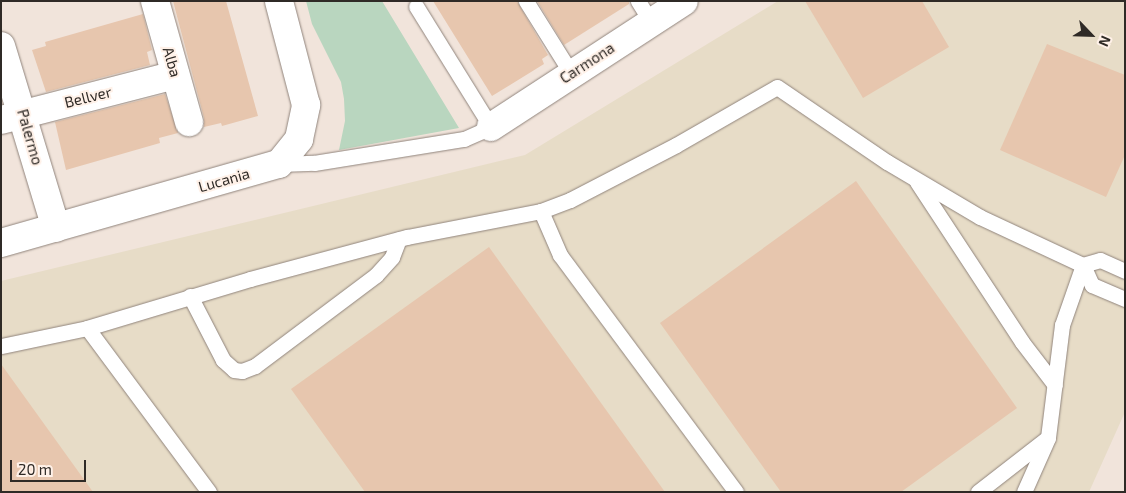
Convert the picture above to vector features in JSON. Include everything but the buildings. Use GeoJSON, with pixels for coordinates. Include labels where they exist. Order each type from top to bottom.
{"type":"FeatureCollection","features":[{"type":"Feature","properties":{"kind":"street","name":"Alba"},"geometry":{"type":"LineString","coordinates":[[155,1],[189,122]]}},
{"type":"Feature","properties":{"kind":"street"},"geometry":{"type":"LineString","coordinates":[[279,1],[306,105],[299,139],[279,164]]}},
{"type":"Feature","properties":{"kind":"street","name":"Carmona"},"geometry":{"type":"LineString","coordinates":[[491,127],[571,73],[645,12],[684,1]]}},
{"type":"Feature","properties":{"kind":"street","name":"Palermo"},"geometry":{"type":"LineString","coordinates":[[1,46],[12,117],[56,228]]}},
{"type":"Feature","properties":{"kind":"street","name":"Bellver"},"geometry":{"type":"LineString","coordinates":[[12,117],[175,75]]}},
{"type":"Feature","properties":{"kind":"street","name":"Lucania"},"geometry":{"type":"LineString","coordinates":[[1,243],[279,164]]}},
{"type":"Feature","properties":{"kind":"lane"},"geometry":{"type":"LineString","coordinates":[[526,1],[571,73]]}},
{"type":"Feature","properties":{"kind":"lane"},"geometry":{"type":"LineString","coordinates":[[279,164],[314,163],[464,139],[491,127],[416,6]]}},
{"type":"Feature","properties":{"kind":"lane"},"geometry":{"type":"LineString","coordinates":[[1,346],[87,328],[190,296],[399,239],[541,211],[570,200],[676,145],[777,87],[915,179],[980,216],[1084,266],[1092,285],[1125,299]]}},
{"type":"Feature","properties":{"kind":"lane"},"geometry":{"type":"LineString","coordinates":[[915,179],[1022,342],[1055,385]]}},
{"type":"Feature","properties":{"kind":"lane"},"geometry":{"type":"LineString","coordinates":[[541,211],[560,255],[736,492]]}},
{"type":"Feature","properties":{"kind":"lane"},"geometry":{"type":"LineString","coordinates":[[190,296],[223,360],[234,370],[242,371],[255,366],[376,276],[392,257],[399,239]]}},
{"type":"Feature","properties":{"kind":"lane"},"geometry":{"type":"LineString","coordinates":[[1024,492],[1048,438],[1062,325],[1084,266],[1100,260],[1125,271]]}},
{"type":"Feature","properties":{"kind":"lane"},"geometry":{"type":"LineString","coordinates":[[87,328],[209,492]]}},
{"type":"Feature","properties":{"kind":"lane"},"geometry":{"type":"LineString","coordinates":[[978,492],[1048,438]]}},
{"type":"Feature","properties":{"kind":"shaded area"},"geometry":{"type":"Polygon","coordinates":[[[778,1],[1125,1],[1125,412],[1089,492],[1,492],[1,281],[525,155],[778,1]]]}},
{"type":"Feature","properties":{"kind":"green space"},"geometry":{"type":"Polygon","coordinates":[[[306,1],[382,1],[459,128],[339,150],[345,121],[341,82],[312,24],[306,1]]]}}]}
